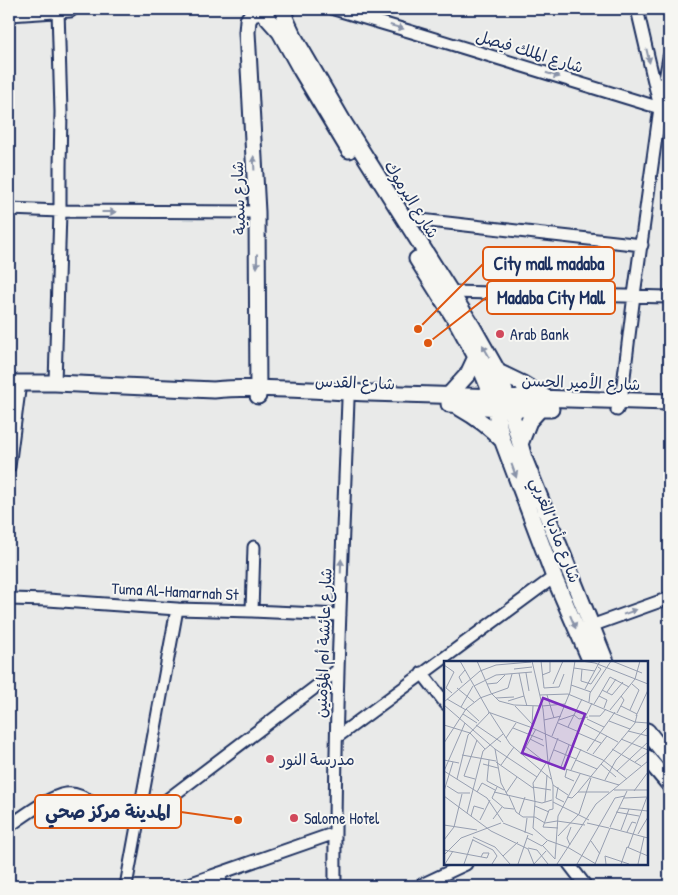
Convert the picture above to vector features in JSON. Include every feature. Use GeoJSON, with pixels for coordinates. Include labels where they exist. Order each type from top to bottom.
{"type":"FeatureCollection","features":[{"type":"Feature","properties":{"kind":"main road"},"geometry":{"type":"LineString","coordinates":[[9,13],[64,9]]}},
{"type":"Feature","properties":{"kind":"main road"},"geometry":{"type":"LineString","coordinates":[[258,11],[274,12],[281,9]]}},
{"type":"Feature","properties":{"kind":"main road","name":"شارع اليرموك"},"geometry":{"type":"LineString","coordinates":[[281,9],[294,37],[326,92],[472,326],[498,372],[501,402]]}},
{"type":"Feature","properties":{"kind":"main road","name":"شارع سمية"},"geometry":{"type":"LineString","coordinates":[[258,11],[248,20],[247,32],[257,212],[258,392]]}},
{"type":"Feature","properties":{"kind":"main road","name":"شارع اليرموك"},"geometry":{"type":"LineString","coordinates":[[258,11],[274,24],[280,32],[333,125],[458,324],[501,402]]}},
{"type":"Feature","properties":{"kind":"main road"},"geometry":{"type":"LineString","coordinates":[[476,357],[452,400],[494,431],[504,442]]}},
{"type":"Feature","properties":{"kind":"main road"},"geometry":{"type":"LineString","coordinates":[[498,372],[523,384],[543,404],[529,421],[520,444]]}},
{"type":"Feature","properties":{"kind":"main road","name":"شارع القدس"},"geometry":{"type":"LineString","coordinates":[[14,383],[214,390],[226,394],[258,392],[501,402]]}},
{"type":"Feature","properties":{"kind":"main road","name":"شارع القدس"},"geometry":{"type":"LineString","coordinates":[[258,392],[348,400],[369,397]]}},
{"type":"Feature","properties":{"kind":"main road","name":"شارع الأمير الحسن"},"geometry":{"type":"LineString","coordinates":[[501,402],[619,405],[669,402]]}},
{"type":"Feature","properties":{"kind":"main road","name":"شارع مأدبا الغربي"},"geometry":{"type":"LineString","coordinates":[[501,402],[504,442],[554,577],[591,661]]}},
{"type":"Feature","properties":{"kind":"main road","name":"شارع مأدبا الغربي"},"geometry":{"type":"LineString","coordinates":[[501,402],[520,444],[606,661]]}},
{"type":"Feature","properties":{"kind":"main road","name":"شارع الأمير الحسن"},"geometry":{"type":"LineString","coordinates":[[619,405],[669,410]]}},
{"type":"Feature","properties":{"kind":"main road"},"geometry":{"type":"LineString","coordinates":[[648,732],[669,760]]}},
{"type":"Feature","properties":{"kind":"main road"},"geometry":{"type":"LineString","coordinates":[[650,767],[669,784]]}},
{"type":"Feature","properties":{"kind":"street"},"geometry":{"type":"LineString","coordinates":[[55,383],[64,9]]}},
{"type":"Feature","properties":{"kind":"street","name":"شارع الملك فيصل"},"geometry":{"type":"LineString","coordinates":[[334,9],[660,108]]}},
{"type":"Feature","properties":{"kind":"street"},"geometry":{"type":"LineString","coordinates":[[637,9],[660,108]]}},
{"type":"Feature","properties":{"kind":"street"},"geometry":{"type":"LineString","coordinates":[[619,405],[660,108],[669,57]]}},
{"type":"Feature","properties":{"kind":"street"},"geometry":{"type":"LineString","coordinates":[[9,209],[60,212],[257,212]]}},
{"type":"Feature","properties":{"kind":"street"},"geometry":{"type":"LineString","coordinates":[[403,218],[642,245]]}},
{"type":"Feature","properties":{"kind":"street"},"geometry":{"type":"LineString","coordinates":[[450,292],[669,297]]}},
{"type":"Feature","properties":{"kind":"street"},"geometry":{"type":"LineString","coordinates":[[9,467],[14,383]]}},
{"type":"Feature","properties":{"kind":"street","name":"شارع عائشة أم المؤمنين"},"geometry":{"type":"LineString","coordinates":[[335,886],[338,670],[348,400]]}},
{"type":"Feature","properties":{"kind":"street"},"geometry":{"type":"LineString","coordinates":[[252,610],[254,548]]}},
{"type":"Feature","properties":{"kind":"street"},"geometry":{"type":"LineString","coordinates":[[337,737],[554,577]]}},
{"type":"Feature","properties":{"kind":"street"},"geometry":{"type":"LineString","coordinates":[[591,626],[669,598]]}},
{"type":"Feature","properties":{"kind":"street","name":"Tuma Al-Hamarnah St"},"geometry":{"type":"LineString","coordinates":[[9,599],[177,609],[252,610],[340,615]]}},
{"type":"Feature","properties":{"kind":"street"},"geometry":{"type":"LineString","coordinates":[[126,886],[177,609]]}},
{"type":"Feature","properties":{"kind":"street"},"geometry":{"type":"LineString","coordinates":[[9,826],[52,798],[66,794],[74,794],[113,814],[138,818],[152,812],[338,670]]}},
{"type":"Feature","properties":{"kind":"street"},"geometry":{"type":"LineString","coordinates":[[422,673],[444,701]]}},
{"type":"Feature","properties":{"kind":"street"},"geometry":{"type":"LineString","coordinates":[[183,886],[335,833]]}},
{"type":"Feature","properties":{"kind":"street"},"geometry":{"type":"LineString","coordinates":[[419,886],[464,865]]}},
{"type":"Feature","properties":{"kind":"street"},"geometry":{"type":"LineString","coordinates":[[570,865],[586,886]]}},
{"type":"Feature","properties":{"kind":"street"},"geometry":{"type":"LineString","coordinates":[[220,873],[221,886]]}},
{"type":"Feature","properties":{"kind":"place","name":"City mall madaba"},"geometry":{"type":"Point","coordinates":[418,329]}},
{"type":"Feature","properties":{"kind":"place","name":"Arab Bank"},"geometry":{"type":"Point","coordinates":[500,334]}},
{"type":"Feature","properties":{"kind":"place","name":"Madaba City Mall"},"geometry":{"type":"Point","coordinates":[428,343]}},
{"type":"Feature","properties":{"kind":"place","name":"مدرسة النور"},"geometry":{"type":"Point","coordinates":[270,759]}},
{"type":"Feature","properties":{"kind":"place","name":"Salome Hotel"},"geometry":{"type":"Point","coordinates":[294,818]}},
{"type":"Feature","properties":{"kind":"place","name":"المدينة مركز صحي"},"geometry":{"type":"Point","coordinates":[238,820]}}]}
